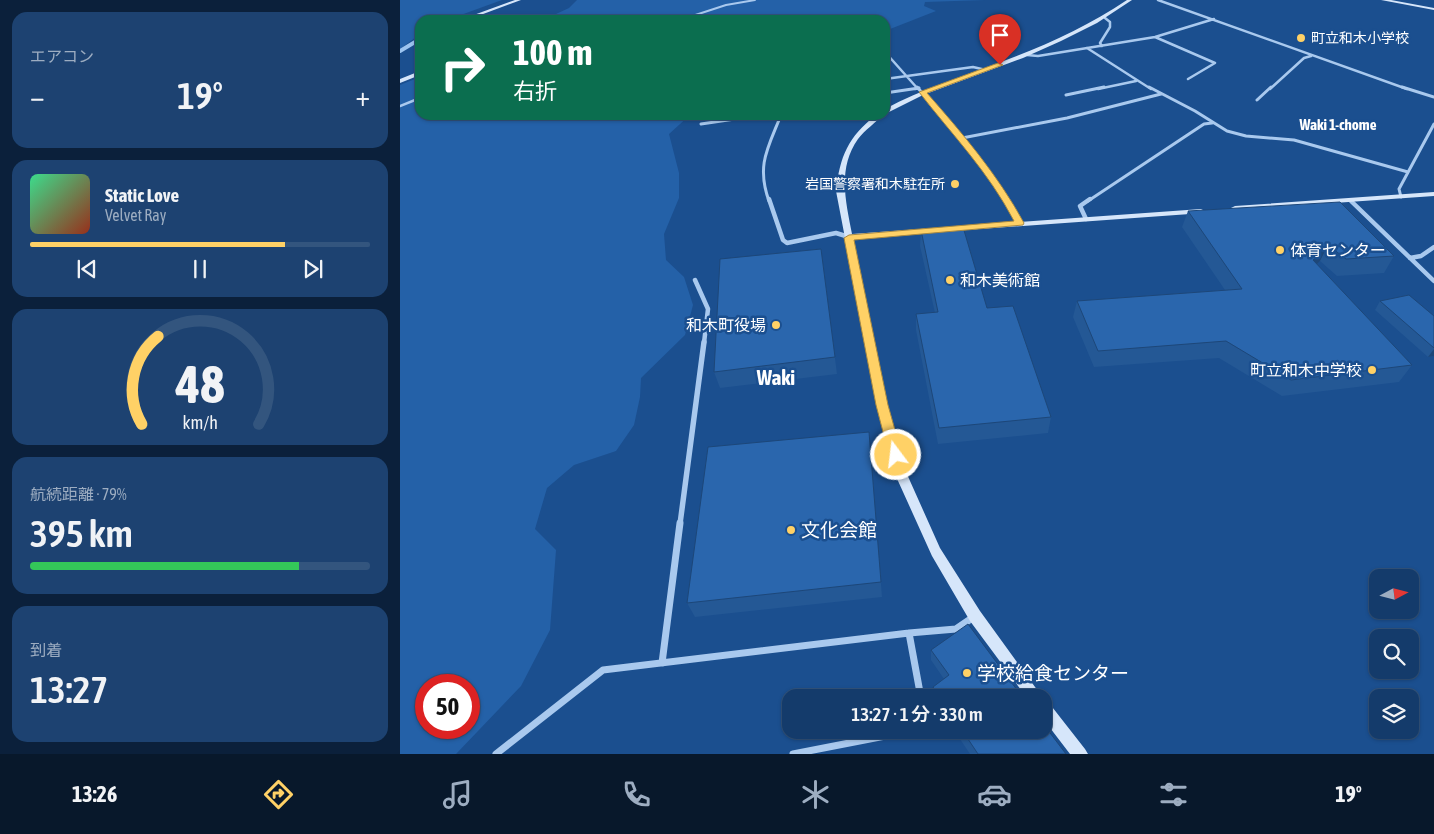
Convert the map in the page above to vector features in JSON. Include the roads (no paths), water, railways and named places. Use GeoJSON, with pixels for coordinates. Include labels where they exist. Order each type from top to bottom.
{"type":"FeatureCollection","features":[{"type":"Feature","properties":{"kind":"main road"},"geometry":{"type":"LineString","coordinates":[[476,15],[519,0]]}},
{"type":"Feature","properties":{"kind":"main road"},"geometry":{"type":"LineString","coordinates":[[890,109],[921,90],[1028,55],[1105,18],[1130,0]]}},
{"type":"Feature","properties":{"kind":"main road"},"geometry":{"type":"LineString","coordinates":[[1383,0],[1434,9]]}},
{"type":"Feature","properties":{"kind":"main road"},"geometry":{"type":"LineString","coordinates":[[400,81],[415,75]]}},
{"type":"Feature","properties":{"kind":"main road"},"geometry":{"type":"LineString","coordinates":[[875,120],[852,141],[842,163],[840,191],[882,405],[900,472],[936,552],[975,616],[1029,689]]}},
{"type":"Feature","properties":{"kind":"main road"},"geometry":{"type":"LineString","coordinates":[[1228,209],[1434,194]]}},
{"type":"Feature","properties":{"kind":"main road"},"geometry":{"type":"LineString","coordinates":[[849,238],[1019,223],[1210,210]]}},
{"type":"Feature","properties":{"kind":"main road"},"geometry":{"type":"LineString","coordinates":[[1052,718],[1080,754]]}},
{"type":"Feature","properties":{"kind":"street"},"geometry":{"type":"LineString","coordinates":[[1158,0],[1434,98]]}},
{"type":"Feature","properties":{"kind":"street"},"geometry":{"type":"LineString","coordinates":[[1102,46],[1100,43],[1110,27],[1110,22],[1105,18]]}},
{"type":"Feature","properties":{"kind":"street"},"geometry":{"type":"LineString","coordinates":[[1028,55],[1038,56],[1155,37],[1214,19]]}},
{"type":"Feature","properties":{"kind":"street"},"geometry":{"type":"LineString","coordinates":[[1155,37],[1215,63],[1195,77],[1188,79]]}},
{"type":"Feature","properties":{"kind":"street"},"geometry":{"type":"LineString","coordinates":[[1087,48],[1136,81],[1195,111],[1227,131],[1246,136],[1294,140],[1408,172]]}},
{"type":"Feature","properties":{"kind":"street"},"geometry":{"type":"LineString","coordinates":[[1257,100],[1304,58],[1312,55]]}},
{"type":"Feature","properties":{"kind":"street"},"geometry":{"type":"LineString","coordinates":[[890,57],[962,138],[1004,195],[1019,223]]}},
{"type":"Feature","properties":{"kind":"street"},"geometry":{"type":"LineString","coordinates":[[890,79],[972,67],[986,70]]}},
{"type":"Feature","properties":{"kind":"street"},"geometry":{"type":"LineString","coordinates":[[1066,95],[1136,81]]}},
{"type":"Feature","properties":{"kind":"street"},"geometry":{"type":"LineString","coordinates":[[890,93],[921,90]]}},
{"type":"Feature","properties":{"kind":"street"},"geometry":{"type":"LineString","coordinates":[[962,138],[1067,118],[1161,94]]}},
{"type":"Feature","properties":{"kind":"street"},"geometry":{"type":"LineString","coordinates":[[701,124],[728,120]]}},
{"type":"Feature","properties":{"kind":"street"},"geometry":{"type":"LineString","coordinates":[[779,120],[763,160],[764,186],[783,240],[787,243],[836,233],[849,238]]}},
{"type":"Feature","properties":{"kind":"street"},"geometry":{"type":"LineString","coordinates":[[1086,219],[1080,206],[1204,124],[1212,122]]}},
{"type":"Feature","properties":{"kind":"street"},"geometry":{"type":"LineString","coordinates":[[1401,197],[1399,189],[1434,124]]}},
{"type":"Feature","properties":{"kind":"street"},"geometry":{"type":"LineString","coordinates":[[1350,201],[1434,281]]}},
{"type":"Feature","properties":{"kind":"street"},"geometry":{"type":"LineString","coordinates":[[1410,258],[1422,256],[1434,247]]}},
{"type":"Feature","properties":{"kind":"street"},"geometry":{"type":"LineString","coordinates":[[662,663],[708,309],[695,280]]}},
{"type":"Feature","properties":{"kind":"street"},"geometry":{"type":"LineString","coordinates":[[496,754],[603,670],[956,629],[975,616]]}},
{"type":"Feature","properties":{"kind":"street"},"geometry":{"type":"LineString","coordinates":[[909,633],[919,689]]}},
{"type":"Feature","properties":{"kind":"street"},"geometry":{"type":"LineString","coordinates":[[793,754],[870,739]]}},
{"type":"Feature","properties":{"kind":"lane"},"geometry":{"type":"LineString","coordinates":[[695,15],[726,5],[755,0]]}},
{"type":"Feature","properties":{"kind":"lane"},"geometry":{"type":"LineString","coordinates":[[400,106],[415,100]]}},
{"type":"Feature","properties":{"kind":"waterway"},"geometry":{"type":"LineString","coordinates":[[400,51],[415,42]]}},
{"type":"Feature","properties":{"kind":"place","name":"町立和木小学校"},"geometry":{"type":"Point","coordinates":[1301,38]}},
{"type":"Feature","properties":{"kind":"place","name":"岩国警察署和木駐在所"},"geometry":{"type":"Point","coordinates":[955,184]}},
{"type":"Feature","properties":{"kind":"place","name":"体育センター"},"geometry":{"type":"Point","coordinates":[1280,250]}},
{"type":"Feature","properties":{"kind":"place","name":"和木美術館"},"geometry":{"type":"Point","coordinates":[950,280]}},
{"type":"Feature","properties":{"kind":"place","name":"和木町役場"},"geometry":{"type":"Point","coordinates":[776,325]}},
{"type":"Feature","properties":{"kind":"place","name":"町立和木中学校"},"geometry":{"type":"Point","coordinates":[1372,370]}},
{"type":"Feature","properties":{"kind":"place","name":"文化会館"},"geometry":{"type":"Point","coordinates":[791,530]}},
{"type":"Feature","properties":{"kind":"place","name":"学校給食センター"},"geometry":{"type":"Point","coordinates":[967,673]}},
{"type":"Feature","properties":{"kind":"district","name":"Waki 1-chome"},"geometry":{"type":"Point","coordinates":[1338,124]}},
{"type":"Feature","properties":{"kind":"district","name":"Waki"},"geometry":{"type":"Point","coordinates":[776,377]}}]}
